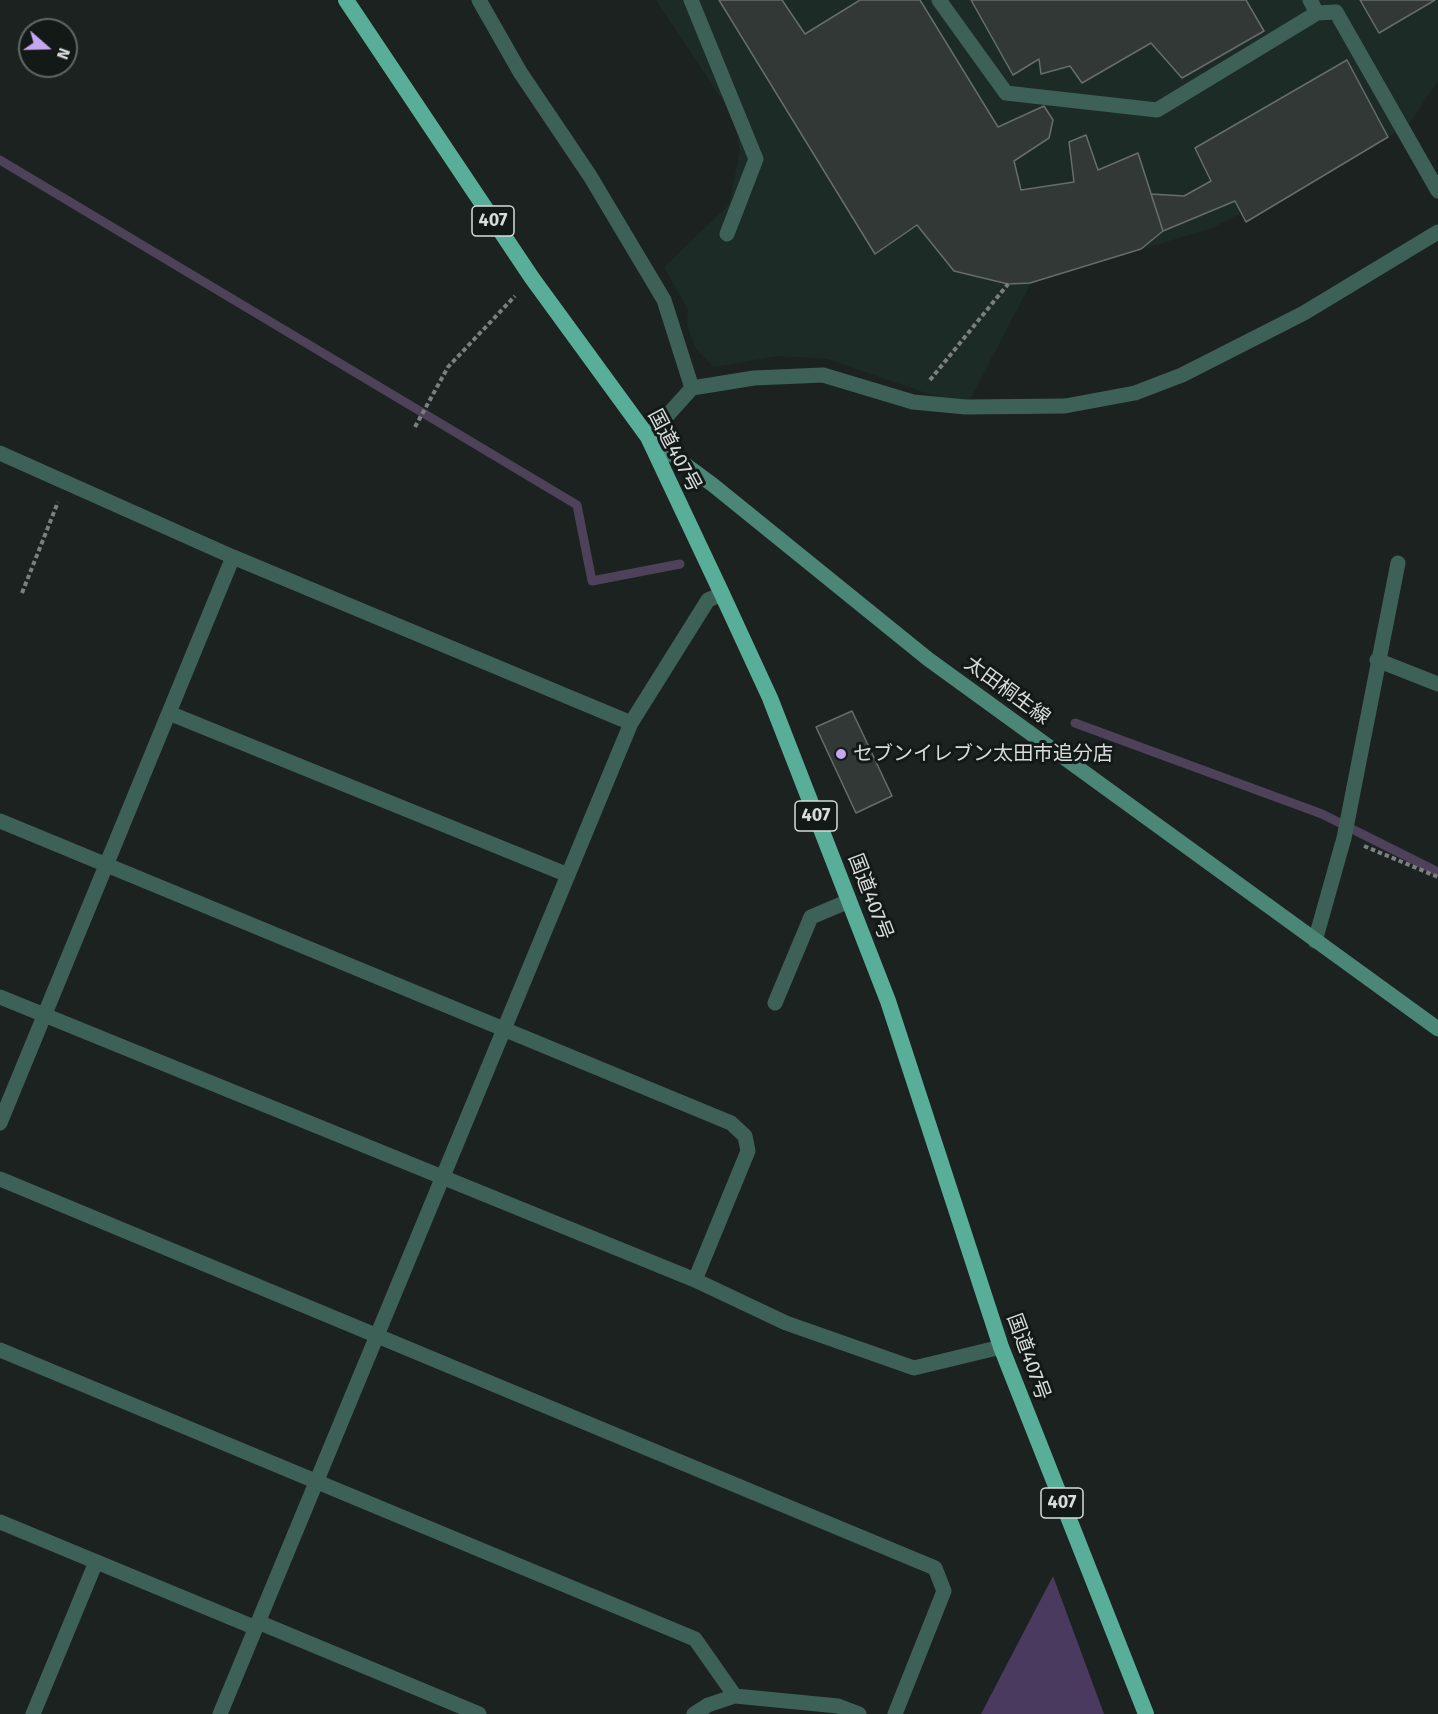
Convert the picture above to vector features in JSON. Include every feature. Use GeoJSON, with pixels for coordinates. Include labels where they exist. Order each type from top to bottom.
{"type":"FeatureCollection","features":[{"type":"Feature","properties":{"kind":"highway","name":"国道407号"},"geometry":{"type":"LineString","coordinates":[[346,0],[532,278],[648,437],[722,594],[770,698],[888,1001],[1001,1347],[1146,1714]]}},
{"type":"Feature","properties":{"kind":"main road","name":"太田桐生線"},"geometry":{"type":"LineString","coordinates":[[648,437],[713,485],[928,659],[1438,1029]]}},
{"type":"Feature","properties":{"kind":"street"},"geometry":{"type":"LineString","coordinates":[[479,0],[520,72],[590,176],[664,300],[692,388]]}},
{"type":"Feature","properties":{"kind":"street"},"geometry":{"type":"LineString","coordinates":[[691,0],[756,159],[727,234]]}},
{"type":"Feature","properties":{"kind":"street"},"geometry":{"type":"LineString","coordinates":[[939,0],[1006,93],[1157,110],[1314,6],[1336,12],[1438,191]]}},
{"type":"Feature","properties":{"kind":"street"},"geometry":{"type":"LineString","coordinates":[[648,437],[692,388],[754,378],[823,375],[913,402],[966,407],[1065,406],[1135,393],[1182,375],[1304,313],[1438,232]]}},
{"type":"Feature","properties":{"kind":"street"},"geometry":{"type":"LineString","coordinates":[[0,453],[233,557],[631,723]]}},
{"type":"Feature","properties":{"kind":"street"},"geometry":{"type":"LineString","coordinates":[[0,1123],[233,557]]}},
{"type":"Feature","properties":{"kind":"street"},"geometry":{"type":"LineString","coordinates":[[1316,941],[1344,838],[1377,660],[1398,563]]}},
{"type":"Feature","properties":{"kind":"street"},"geometry":{"type":"LineString","coordinates":[[220,1714],[631,723],[708,600],[722,594]]}},
{"type":"Feature","properties":{"kind":"street"},"geometry":{"type":"LineString","coordinates":[[1377,660],[1438,684]]}},
{"type":"Feature","properties":{"kind":"street"},"geometry":{"type":"LineString","coordinates":[[169,713],[568,875]]}},
{"type":"Feature","properties":{"kind":"street"},"geometry":{"type":"LineString","coordinates":[[0,821],[731,1123],[745,1136],[748,1151],[695,1280]]}},
{"type":"Feature","properties":{"kind":"street"},"geometry":{"type":"LineString","coordinates":[[775,1003],[811,917],[849,902]]}},
{"type":"Feature","properties":{"kind":"street"},"geometry":{"type":"LineString","coordinates":[[0,997],[442,1179],[695,1280],[786,1323],[914,1368],[1001,1347]]}},
{"type":"Feature","properties":{"kind":"street"},"geometry":{"type":"LineString","coordinates":[[0,1179],[935,1568],[944,1591],[895,1714]]}},
{"type":"Feature","properties":{"kind":"street"},"geometry":{"type":"LineString","coordinates":[[0,1350],[695,1639],[735,1696]]}},
{"type":"Feature","properties":{"kind":"street"},"geometry":{"type":"LineString","coordinates":[[0,1522],[479,1714]]}},
{"type":"Feature","properties":{"kind":"street"},"geometry":{"type":"LineString","coordinates":[[33,1714],[96,1562]]}},
{"type":"Feature","properties":{"kind":"street"},"geometry":{"type":"LineString","coordinates":[[694,1714],[708,1705],[735,1696],[838,1706],[859,1714]]}},
{"type":"Feature","properties":{"kind":"path"},"geometry":{"type":"LineString","coordinates":[[415,427],[448,367],[532,278]]}},
{"type":"Feature","properties":{"kind":"path"},"geometry":{"type":"LineString","coordinates":[[913,402],[1008,284]]}},
{"type":"Feature","properties":{"kind":"path"},"geometry":{"type":"LineString","coordinates":[[22,593],[66,481]]}},
{"type":"Feature","properties":{"kind":"path"},"geometry":{"type":"LineString","coordinates":[[1344,838],[1438,877]]}},
{"type":"Feature","properties":{"kind":"shaded area"},"geometry":{"type":"Polygon","coordinates":[[[656,0],[1438,0],[1438,81],[1407,127],[1212,228],[1031,283],[966,407],[828,359],[778,356],[714,367],[696,349],[687,326],[688,309],[664,267],[729,205],[740,151],[734,117],[656,0]]]}},
{"type":"Feature","properties":{"kind":"shaded area"},"geometry":{"type":"Polygon","coordinates":[[[1053,1576],[1104,1714],[981,1714],[1053,1576]]]}},
{"type":"Feature","properties":{"kind":"building"},"geometry":{"type":"Polygon","coordinates":[[[719,0],[782,0],[805,34],[860,0],[920,0],[998,127],[1044,106],[1053,120],[1049,138],[1014,161],[1021,190],[1074,182],[1069,142],[1086,135],[1098,170],[1138,153],[1163,231],[1141,249],[1030,283],[1008,284],[954,271],[917,225],[875,254],[719,0]]]}},
{"type":"Feature","properties":{"kind":"building"},"geometry":{"type":"Polygon","coordinates":[[[971,0],[1246,0],[1264,31],[1182,78],[1151,43],[1082,83],[1070,66],[1041,74],[1039,59],[1013,75],[971,0]]]}},
{"type":"Feature","properties":{"kind":"building"},"geometry":{"type":"Polygon","coordinates":[[[1360,0],[1435,0],[1379,33],[1360,0]]]}},
{"type":"Feature","properties":{"kind":"building"},"geometry":{"type":"Polygon","coordinates":[[[1347,60],[1388,137],[1246,222],[1235,201],[1163,231],[1151,194],[1184,196],[1211,181],[1195,148],[1347,60]]]}},
{"type":"Feature","properties":{"kind":"building"},"geometry":{"type":"Polygon","coordinates":[[[852,711],[892,796],[856,813],[816,727],[852,711]]]}},
{"type":"Feature","properties":{"kind":"waterway"},"geometry":{"type":"LineString","coordinates":[[0,160],[577,505],[592,581],[680,564]]}},
{"type":"Feature","properties":{"kind":"waterway"},"geometry":{"type":"LineString","coordinates":[[1075,723],[1322,814],[1438,872]]}},
{"type":"Feature","properties":{"kind":"place","name":"セブンイレブン太田市追分店"},"geometry":{"type":"Point","coordinates":[841,754]}}]}
